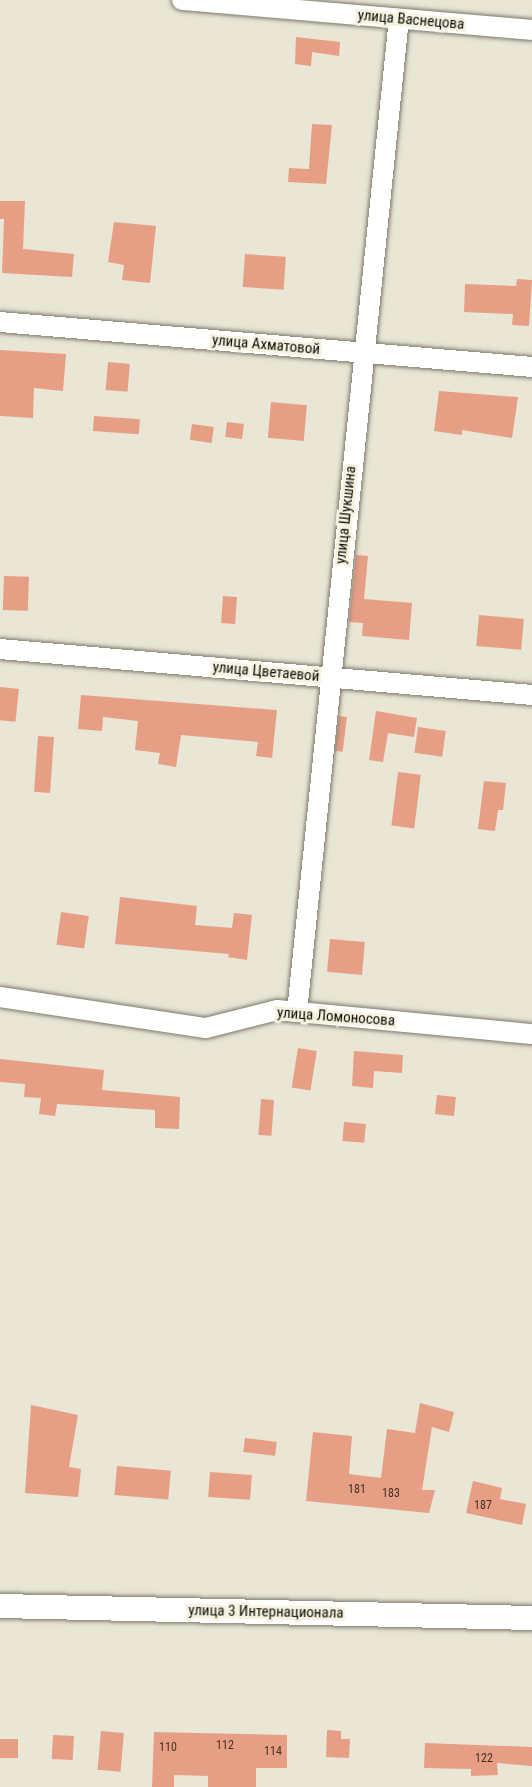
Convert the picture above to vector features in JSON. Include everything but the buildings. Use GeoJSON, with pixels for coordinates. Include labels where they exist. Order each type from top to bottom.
{"type":"FeatureCollection","features":[{"type":"Feature","properties":{"kind":"main road","name":"улица 3 Интернационала"},"geometry":{"type":"LineString","coordinates":[[0,1606],[532,1618]]}},
{"type":"Feature","properties":{"kind":"street","name":"улица Васнецова"},"geometry":{"type":"LineString","coordinates":[[182,0],[532,30]]}},
{"type":"Feature","properties":{"kind":"street","name":"улица Шукшина"},"geometry":{"type":"LineString","coordinates":[[297,1012],[362,353],[399,19]]}},
{"type":"Feature","properties":{"kind":"street","name":"улица Ахматовой"},"geometry":{"type":"LineString","coordinates":[[0,322],[532,367]]}},
{"type":"Feature","properties":{"kind":"street","name":"улица Цветаевой"},"geometry":{"type":"LineString","coordinates":[[0,650],[532,695]]}},
{"type":"Feature","properties":{"kind":"street","name":"улица Ломоносова"},"geometry":{"type":"LineString","coordinates":[[0,997],[206,1028],[277,1010],[532,1034]]}}]}
